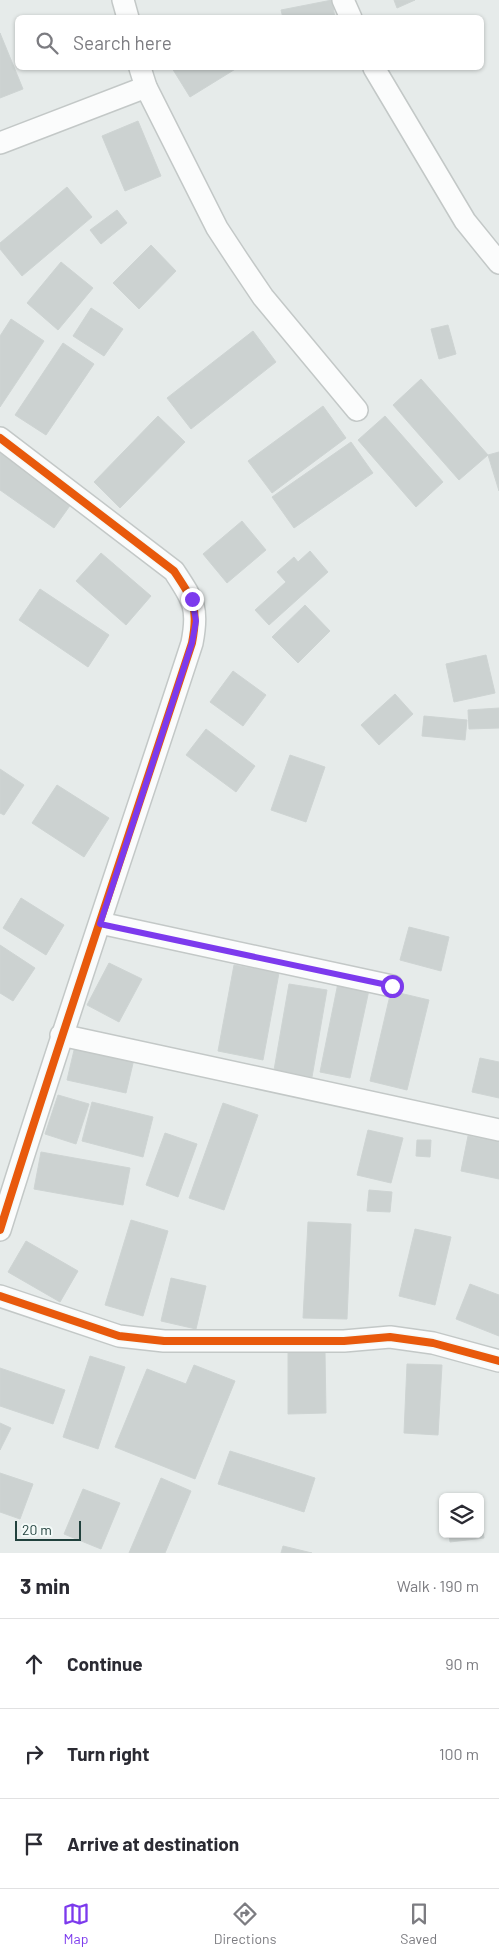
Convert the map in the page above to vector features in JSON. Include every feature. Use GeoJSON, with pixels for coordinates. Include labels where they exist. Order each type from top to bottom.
{"type":"FeatureCollection","features":[{"type":"Feature","properties":{"kind":"street"},"geometry":{"type":"LineString","coordinates":[[123,0],[127,15]]}},
{"type":"Feature","properties":{"kind":"street"},"geometry":{"type":"LineString","coordinates":[[343,0],[350,15]]}},
{"type":"Feature","properties":{"kind":"street"},"geometry":{"type":"LineString","coordinates":[[375,70],[465,221],[499,263]]}},
{"type":"Feature","properties":{"kind":"street"},"geometry":{"type":"LineString","coordinates":[[0,143],[143,77],[218,228],[238,260],[263,297],[357,410]]}},
{"type":"Feature","properties":{"kind":"street"},"geometry":{"type":"LineString","coordinates":[[0,438],[174,571],[192,599],[196,621],[192,643],[100,924],[60,1035],[0,1230]]}},
{"type":"Feature","properties":{"kind":"street"},"geometry":{"type":"LineString","coordinates":[[100,924],[392,986]]}},
{"type":"Feature","properties":{"kind":"street"},"geometry":{"type":"LineString","coordinates":[[60,1035],[499,1130]]}},
{"type":"Feature","properties":{"kind":"street"},"geometry":{"type":"LineString","coordinates":[[0,1296],[119,1336],[164,1341],[344,1341],[390,1337],[433,1343],[499,1361]]}},
{"type":"Feature","properties":{"kind":"building"},"geometry":{"type":"Polygon","coordinates":[[[332,0],[334,15],[282,15],[281,10],[332,0]]]}},
{"type":"Feature","properties":{"kind":"building"},"geometry":{"type":"Polygon","coordinates":[[[394,0],[415,0],[397,8],[394,0]]]}},
{"type":"Feature","properties":{"kind":"building"},"geometry":{"type":"Polygon","coordinates":[[[0,33],[23,89],[0,98],[0,33]]]}},
{"type":"Feature","properties":{"kind":"building"},"geometry":{"type":"Polygon","coordinates":[[[173,70],[234,70],[190,97],[173,70]]]}},
{"type":"Feature","properties":{"kind":"building"},"geometry":{"type":"Polygon","coordinates":[[[138,121],[161,176],[125,191],[102,136],[138,121]]]}},
{"type":"Feature","properties":{"kind":"building"},"geometry":{"type":"Polygon","coordinates":[[[67,187],[92,217],[22,276],[0,249],[0,243],[67,187]]]}},
{"type":"Feature","properties":{"kind":"building"},"geometry":{"type":"Polygon","coordinates":[[[117,210],[127,223],[101,244],[90,230],[117,210]]]}},
{"type":"Feature","properties":{"kind":"building"},"geometry":{"type":"Polygon","coordinates":[[[151,245],[176,271],[139,309],[113,283],[151,245]]]}},
{"type":"Feature","properties":{"kind":"building"},"geometry":{"type":"Polygon","coordinates":[[[61,262],[93,288],[58,330],[27,303],[61,262]]]}},
{"type":"Feature","properties":{"kind":"building"},"geometry":{"type":"Polygon","coordinates":[[[91,308],[123,329],[104,356],[73,336],[91,308]]]}},
{"type":"Feature","properties":{"kind":"building"},"geometry":{"type":"Polygon","coordinates":[[[11,319],[44,341],[0,407],[0,336],[11,319]]]}},
{"type":"Feature","properties":{"kind":"building"},"geometry":{"type":"Polygon","coordinates":[[[448,325],[456,354],[439,359],[431,329],[448,325]]]}},
{"type":"Feature","properties":{"kind":"building"},"geometry":{"type":"Polygon","coordinates":[[[253,331],[276,362],[191,429],[167,398],[253,331]]]}},
{"type":"Feature","properties":{"kind":"building"},"geometry":{"type":"Polygon","coordinates":[[[63,343],[94,364],[46,435],[15,415],[63,343]]]}},
{"type":"Feature","properties":{"kind":"building"},"geometry":{"type":"Polygon","coordinates":[[[421,379],[488,455],[459,480],[393,405],[421,379]]]}},
{"type":"Feature","properties":{"kind":"building"},"geometry":{"type":"Polygon","coordinates":[[[323,406],[346,438],[272,493],[248,461],[323,406]]]}},
{"type":"Feature","properties":{"kind":"building"},"geometry":{"type":"Polygon","coordinates":[[[158,416],[185,442],[120,508],[94,482],[158,416]]]}},
{"type":"Feature","properties":{"kind":"building"},"geometry":{"type":"Polygon","coordinates":[[[385,416],[443,482],[416,507],[358,440],[385,416]]]}},
{"type":"Feature","properties":{"kind":"building"},"geometry":{"type":"Polygon","coordinates":[[[351,442],[373,473],[294,528],[272,497],[351,442]]]}},
{"type":"Feature","properties":{"kind":"building"},"geometry":{"type":"Polygon","coordinates":[[[0,447],[74,500],[54,528],[0,490],[0,447]]]}},
{"type":"Feature","properties":{"kind":"building"},"geometry":{"type":"Polygon","coordinates":[[[499,452],[499,491],[488,455],[499,452]]]}},
{"type":"Feature","properties":{"kind":"building"},"geometry":{"type":"Polygon","coordinates":[[[242,521],[266,550],[227,583],[203,554],[242,521]]]}},
{"type":"Feature","properties":{"kind":"building"},"geometry":{"type":"Polygon","coordinates":[[[310,551],[328,572],[269,625],[255,610],[286,582],[277,572],[294,557],[298,562],[310,551]]]}},
{"type":"Feature","properties":{"kind":"building"},"geometry":{"type":"Polygon","coordinates":[[[101,553],[151,596],[126,625],[76,581],[101,553]]]}},
{"type":"Feature","properties":{"kind":"building"},"geometry":{"type":"Polygon","coordinates":[[[40,589],[109,635],[88,667],[19,620],[40,589]]]}},
{"type":"Feature","properties":{"kind":"building"},"geometry":{"type":"Polygon","coordinates":[[[305,605],[330,631],[298,663],[272,637],[305,605]]]}},
{"type":"Feature","properties":{"kind":"building"},"geometry":{"type":"Polygon","coordinates":[[[486,655],[495,693],[454,702],[446,664],[486,655]]]}},
{"type":"Feature","properties":{"kind":"building"},"geometry":{"type":"Polygon","coordinates":[[[233,671],[266,695],[243,726],[210,702],[233,671]]]}},
{"type":"Feature","properties":{"kind":"building"},"geometry":{"type":"Polygon","coordinates":[[[395,694],[413,714],[379,745],[361,725],[395,694]]]}},
{"type":"Feature","properties":{"kind":"building"},"geometry":{"type":"Polygon","coordinates":[[[499,708],[499,728],[469,729],[468,710],[499,708]]]}},
{"type":"Feature","properties":{"kind":"building"},"geometry":{"type":"Polygon","coordinates":[[[424,716],[467,720],[465,740],[422,736],[424,716]]]}},
{"type":"Feature","properties":{"kind":"building"},"geometry":{"type":"Polygon","coordinates":[[[206,729],[255,766],[236,792],[186,755],[206,729]]]}},
{"type":"Feature","properties":{"kind":"building"},"geometry":{"type":"Polygon","coordinates":[[[290,755],[325,767],[306,822],[271,810],[290,755]]]}},
{"type":"Feature","properties":{"kind":"building"},"geometry":{"type":"Polygon","coordinates":[[[0,769],[24,785],[4,815],[0,813],[0,769]]]}},
{"type":"Feature","properties":{"kind":"building"},"geometry":{"type":"Polygon","coordinates":[[[57,785],[109,818],[84,857],[32,823],[57,785]]]}},
{"type":"Feature","properties":{"kind":"building"},"geometry":{"type":"Polygon","coordinates":[[[21,898],[64,925],[46,955],[3,928],[21,898]]]}},
{"type":"Feature","properties":{"kind":"building"},"geometry":{"type":"Polygon","coordinates":[[[409,927],[449,937],[441,971],[400,960],[409,927]]]}},
{"type":"Feature","properties":{"kind":"building"},"geometry":{"type":"Polygon","coordinates":[[[0,945],[35,968],[13,1001],[0,993],[0,945]]]}},
{"type":"Feature","properties":{"kind":"building"},"geometry":{"type":"Polygon","coordinates":[[[109,963],[142,979],[119,1022],[87,1005],[109,963]]]}},
{"type":"Feature","properties":{"kind":"building"},"geometry":{"type":"Polygon","coordinates":[[[234,965],[279,973],[263,1060],[218,1051],[234,965]]]}},
{"type":"Feature","properties":{"kind":"building"},"geometry":{"type":"Polygon","coordinates":[[[338,983],[369,990],[350,1078],[320,1072],[338,983]]]}},
{"type":"Feature","properties":{"kind":"building"},"geometry":{"type":"Polygon","coordinates":[[[289,984],[327,990],[312,1077],[274,1070],[289,984]]]}},
{"type":"Feature","properties":{"kind":"building"},"geometry":{"type":"Polygon","coordinates":[[[391,991],[429,1000],[407,1090],[370,1081],[391,991]]]}},
{"type":"Feature","properties":{"kind":"building"},"geometry":{"type":"Polygon","coordinates":[[[75,1046],[134,1059],[126,1093],[67,1080],[75,1046]]]}},
{"type":"Feature","properties":{"kind":"building"},"geometry":{"type":"Polygon","coordinates":[[[480,1058],[499,1062],[499,1098],[472,1092],[480,1058]]]}},
{"type":"Feature","properties":{"kind":"building"},"geometry":{"type":"Polygon","coordinates":[[[58,1095],[89,1104],[76,1144],[45,1134],[58,1095]]]}},
{"type":"Feature","properties":{"kind":"building"},"geometry":{"type":"Polygon","coordinates":[[[92,1102],[153,1117],[143,1157],[82,1141],[92,1102]]]}},
{"type":"Feature","properties":{"kind":"building"},"geometry":{"type":"Polygon","coordinates":[[[223,1103],[258,1115],[224,1210],[189,1198],[223,1103]]]}},
{"type":"Feature","properties":{"kind":"building"},"geometry":{"type":"Polygon","coordinates":[[[368,1130],[403,1138],[391,1183],[357,1175],[368,1130]]]}},
{"type":"Feature","properties":{"kind":"building"},"geometry":{"type":"Polygon","coordinates":[[[165,1133],[197,1144],[178,1197],[146,1185],[165,1133]]]}},
{"type":"Feature","properties":{"kind":"building"},"geometry":{"type":"Polygon","coordinates":[[[468,1136],[499,1142],[499,1179],[461,1171],[468,1136]]]}},
{"type":"Feature","properties":{"kind":"building"},"geometry":{"type":"Polygon","coordinates":[[[417,1140],[431,1140],[430,1157],[416,1156],[417,1140]]]}},
{"type":"Feature","properties":{"kind":"building"},"geometry":{"type":"Polygon","coordinates":[[[41,1152],[130,1168],[123,1205],[34,1189],[41,1152]]]}},
{"type":"Feature","properties":{"kind":"building"},"geometry":{"type":"Polygon","coordinates":[[[369,1190],[392,1192],[390,1212],[367,1211],[369,1190]]]}},
{"type":"Feature","properties":{"kind":"building"},"geometry":{"type":"Polygon","coordinates":[[[131,1220],[168,1231],[143,1316],[105,1305],[131,1220]]]}},
{"type":"Feature","properties":{"kind":"building"},"geometry":{"type":"Polygon","coordinates":[[[308,1222],[351,1224],[347,1319],[303,1318],[308,1222]]]}},
{"type":"Feature","properties":{"kind":"building"},"geometry":{"type":"Polygon","coordinates":[[[415,1229],[451,1237],[435,1305],[399,1296],[415,1229]]]}},
{"type":"Feature","properties":{"kind":"building"},"geometry":{"type":"Polygon","coordinates":[[[26,1241],[78,1271],[60,1302],[8,1272],[26,1241]]]}},
{"type":"Feature","properties":{"kind":"building"},"geometry":{"type":"Polygon","coordinates":[[[171,1278],[206,1286],[196,1329],[161,1321],[171,1278]]]}},
{"type":"Feature","properties":{"kind":"building"},"geometry":{"type":"Polygon","coordinates":[[[470,1284],[499,1295],[499,1336],[456,1319],[470,1284]]]}},
{"type":"Feature","properties":{"kind":"building"},"geometry":{"type":"Polygon","coordinates":[[[325,1352],[326,1413],[288,1414],[288,1353],[325,1352]]]}},
{"type":"Feature","properties":{"kind":"building"},"geometry":{"type":"Polygon","coordinates":[[[90,1356],[125,1367],[98,1449],[63,1437],[90,1356]]]}},
{"type":"Feature","properties":{"kind":"building"},"geometry":{"type":"Polygon","coordinates":[[[407,1364],[442,1365],[438,1435],[404,1433],[407,1364]]]}},
{"type":"Feature","properties":{"kind":"building"},"geometry":{"type":"Polygon","coordinates":[[[194,1365],[235,1381],[195,1479],[115,1447],[147,1369],[186,1384],[194,1365]]]}},
{"type":"Feature","properties":{"kind":"building"},"geometry":{"type":"Polygon","coordinates":[[[0,1368],[65,1390],[53,1424],[0,1406],[0,1368]]]}},
{"type":"Feature","properties":{"kind":"building"},"geometry":{"type":"Polygon","coordinates":[[[0,1423],[11,1428],[0,1450],[0,1423]]]}},
{"type":"Feature","properties":{"kind":"building"},"geometry":{"type":"Polygon","coordinates":[[[230,1451],[315,1478],[304,1512],[218,1484],[230,1451]]]}},
{"type":"Feature","properties":{"kind":"building"},"geometry":{"type":"Polygon","coordinates":[[[0,1473],[33,1484],[20,1519],[0,1512],[0,1473]]]}},
{"type":"Feature","properties":{"kind":"building"},"geometry":{"type":"Polygon","coordinates":[[[161,1478],[191,1491],[165,1553],[129,1553],[161,1478]]]}},
{"type":"Feature","properties":{"kind":"building"},"geometry":{"type":"Polygon","coordinates":[[[83,1489],[120,1503],[101,1549],[64,1534],[83,1489]]]}},
{"type":"Feature","properties":{"kind":"building"},"geometry":{"type":"Polygon","coordinates":[[[450,1538],[484,1538],[450,1542],[450,1538]]]}},
{"type":"Feature","properties":{"kind":"building"},"geometry":{"type":"Polygon","coordinates":[[[283,1546],[312,1553],[281,1553],[283,1546]]]}},
{"type":"Feature","properties":{"kind":"cycle path"},"geometry":{"type":"LineString","coordinates":[[0,438],[174,571],[193,604],[195,621],[192,643],[0,1230]]}},
{"type":"Feature","properties":{"kind":"cycle path"},"geometry":{"type":"LineString","coordinates":[[0,1296],[119,1336],[164,1341],[344,1341],[390,1337],[433,1343],[499,1361]]}},
{"type":"Feature","properties":{"kind":"route"},"geometry":{"type":"LineString","coordinates":[[192,599],[196,621],[192,643],[100,924],[392,986]]}}]}
